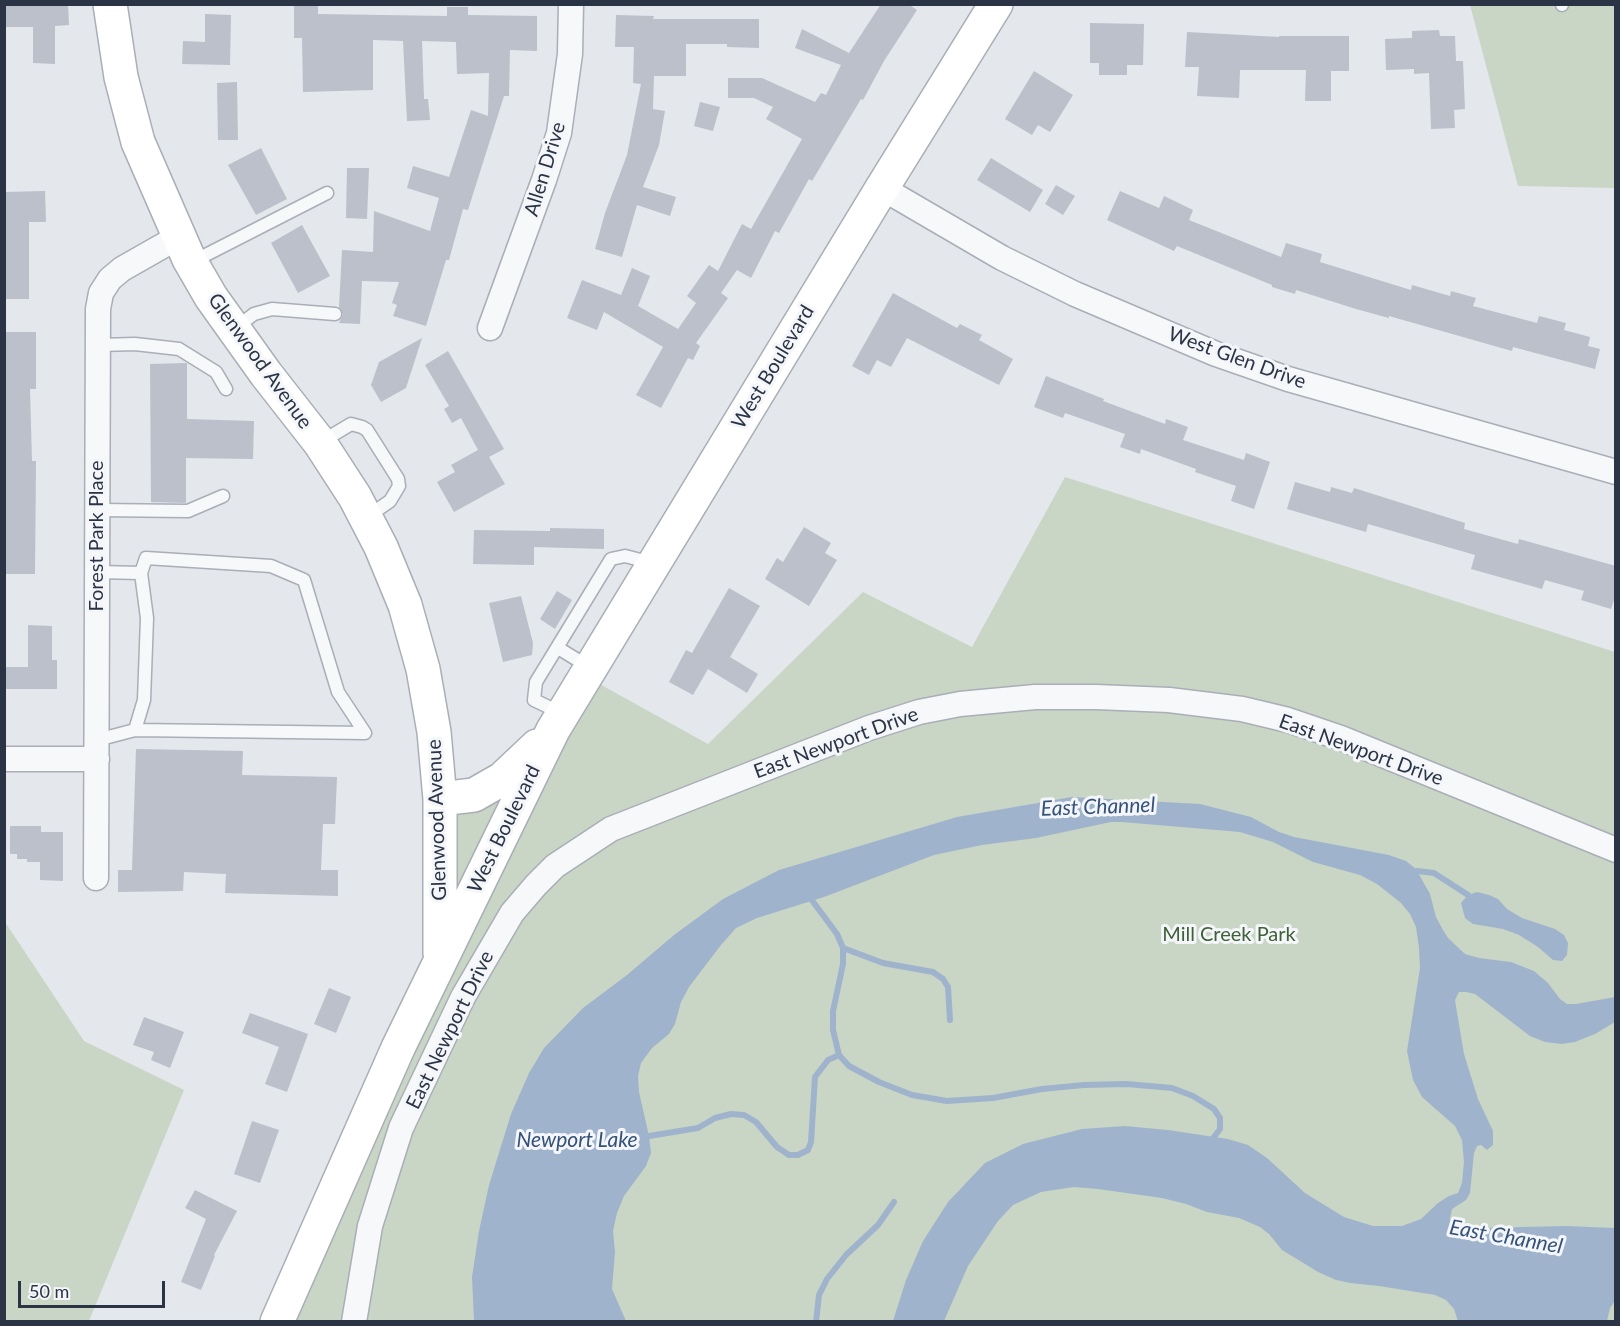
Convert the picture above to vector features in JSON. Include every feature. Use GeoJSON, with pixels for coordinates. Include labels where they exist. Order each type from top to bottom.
{"type":"FeatureCollection","features":[{"type":"Feature","properties":{"kind":"street","name":"Glenwood Avenue"},"geometry":{"type":"LineString","coordinates":[[110,4],[121,77],[138,142],[186,249],[211,297],[266,374],[320,443],[381,547],[405,605],[423,669],[434,732],[440,799],[440,960],[398,1048],[277,1322]]}},
{"type":"Feature","properties":{"kind":"street","name":"Allen Drive"},"geometry":{"type":"LineString","coordinates":[[490,328],[559,133],[570,54],[571,4]]}},
{"type":"Feature","properties":{"kind":"street","name":"West Boulevard"},"geometry":{"type":"LineString","coordinates":[[440,960],[558,722],[996,4]]}},
{"type":"Feature","properties":{"kind":"street","name":"West Glen Drive"},"geometry":{"type":"LineString","coordinates":[[882,188],[1002,258],[1065,289],[1216,354],[1288,379],[1616,471]]}},
{"type":"Feature","properties":{"kind":"street","name":"Forest Park Place"},"geometry":{"type":"LineString","coordinates":[[96,878],[98,309],[101,293],[110,279],[122,269],[186,249]]}},
{"type":"Feature","properties":{"kind":"street","name":"East Newport Drive"},"geometry":{"type":"LineString","coordinates":[[354,1322],[370,1226],[401,1128],[467,988],[512,913],[536,885],[555,866],[611,829],[869,728],[919,712],[960,704],[1035,697],[1169,700],[1242,709],[1288,720],[1341,738],[1616,850]]}},
{"type":"Feature","properties":{"kind":"street","name":"West Boulevard"},"geometry":{"type":"LineString","coordinates":[[440,799],[474,795],[502,779],[558,722]]}},
{"type":"Feature","properties":{"kind":"street"},"geometry":{"type":"LineString","coordinates":[[4,759],[98,749]]}},
{"type":"Feature","properties":{"kind":"lane"},"geometry":{"type":"LineString","coordinates":[[186,249],[327,193]]}},
{"type":"Feature","properties":{"kind":"lane"},"geometry":{"type":"LineString","coordinates":[[234,329],[254,314],[272,309],[335,314]]}},
{"type":"Feature","properties":{"kind":"lane"},"geometry":{"type":"LineString","coordinates":[[98,345],[135,344],[179,349],[216,372],[226,388]]}},
{"type":"Feature","properties":{"kind":"lane"},"geometry":{"type":"LineString","coordinates":[[320,443],[351,424],[362,427],[367,430],[398,479],[399,486],[390,501],[366,518]]}},
{"type":"Feature","properties":{"kind":"lane"},"geometry":{"type":"LineString","coordinates":[[97,510],[188,511],[223,496]]}},
{"type":"Feature","properties":{"kind":"lane"},"geometry":{"type":"LineString","coordinates":[[558,722],[534,700],[536,682],[611,559],[625,556],[654,563]]}},
{"type":"Feature","properties":{"kind":"lane"},"geometry":{"type":"LineString","coordinates":[[98,749],[135,730],[365,733],[338,692],[304,580],[271,566],[146,558],[141,573],[147,618],[144,699],[135,730]]}},
{"type":"Feature","properties":{"kind":"lane"},"geometry":{"type":"LineString","coordinates":[[97,572],[141,573]]}},
{"type":"Feature","properties":{"kind":"lane"},"geometry":{"type":"LineString","coordinates":[[558,648],[590,668]]}},
{"type":"Feature","properties":{"kind":"green space"},"geometry":{"type":"Polygon","coordinates":[[[1470,5],[1615,5],[1615,188],[1518,186],[1470,5]]]}},
{"type":"Feature","properties":{"kind":"green space","name":"Mill Creek Park"},"geometry":{"type":"Polygon","coordinates":[[[1065,477],[1615,652],[1615,1321],[277,1322],[440,960],[440,799],[502,779],[585,676],[708,744],[863,592],[972,647],[1065,477]]]}},
{"type":"Feature","properties":{"kind":"green space"},"geometry":{"type":"Polygon","coordinates":[[[5,922],[84,1041],[184,1090],[89,1321],[5,1321],[5,922]]]}},
{"type":"Feature","properties":{"kind":"water","name":"Newport Lake"},"geometry":{"type":"Polygon","coordinates":[[[1072,797],[1200,804],[1251,817],[1294,837],[1389,855],[1406,861],[1416,869],[1430,894],[1436,917],[1448,938],[1465,954],[1511,962],[1534,971],[1567,1004],[1615,997],[1615,1022],[1595,1034],[1575,1042],[1562,1044],[1545,1042],[1530,1036],[1475,994],[1459,992],[1455,1000],[1464,1054],[1478,1099],[1493,1131],[1493,1145],[1487,1150],[1481,1145],[1477,1146],[1474,1153],[1470,1193],[1466,1200],[1452,1209],[1450,1219],[1454,1223],[1480,1228],[1566,1226],[1615,1228],[1615,1301],[1610,1308],[1607,1321],[1458,1321],[1454,1309],[1446,1300],[1435,1295],[1350,1283],[1318,1272],[1282,1250],[1260,1227],[1239,1218],[1207,1212],[1162,1198],[1074,1187],[1041,1192],[1013,1205],[998,1221],[968,1266],[944,1321],[893,1321],[906,1280],[923,1241],[948,1202],[985,1163],[1023,1144],[1082,1129],[1125,1126],[1168,1130],[1228,1139],[1248,1145],[1267,1158],[1305,1193],[1344,1217],[1373,1226],[1402,1226],[1421,1219],[1438,1203],[1458,1193],[1462,1183],[1464,1162],[1462,1140],[1455,1126],[1422,1097],[1413,1080],[1407,1051],[1420,968],[1416,927],[1410,914],[1401,903],[1377,884],[1360,875],[1313,862],[1273,842],[1240,832],[1111,822],[1036,838],[982,845],[934,855],[824,897],[757,918],[736,928],[689,987],[669,1034],[652,1048],[641,1063],[638,1076],[639,1092],[651,1153],[646,1166],[624,1196],[613,1231],[615,1252],[612,1289],[626,1321],[474,1321],[472,1277],[479,1231],[489,1185],[511,1114],[529,1073],[544,1048],[583,1008],[723,899],[779,870],[957,817],[1072,797]]]}},
{"type":"Feature","properties":{"kind":"water"},"geometry":{"type":"Polygon","coordinates":[[[1477,892],[1498,899],[1507,909],[1522,918],[1555,929],[1564,935],[1568,943],[1567,955],[1562,961],[1553,960],[1519,935],[1503,929],[1473,924],[1465,918],[1461,903],[1468,895],[1477,892]]]}},
{"type":"Feature","properties":{"kind":"building"},"geometry":{"type":"Polygon","coordinates":[[[4,4],[68,4],[69,25],[55,26],[55,64],[33,63],[33,27],[4,27],[4,4]]]}},
{"type":"Feature","properties":{"kind":"building"},"geometry":{"type":"Polygon","coordinates":[[[294,4],[318,4],[318,14],[447,16],[447,7],[468,7],[468,15],[537,16],[537,51],[510,50],[509,96],[504,96],[468,210],[463,209],[449,260],[446,260],[426,326],[393,316],[397,305],[392,303],[399,282],[362,281],[360,324],[339,323],[343,314],[339,307],[342,250],[373,252],[374,211],[430,231],[439,198],[407,188],[413,166],[449,177],[471,110],[488,116],[489,73],[457,74],[456,42],[422,41],[424,99],[428,99],[430,120],[407,121],[403,41],[373,40],[373,90],[303,92],[302,38],[294,38],[294,4]]]}},
{"type":"Feature","properties":{"kind":"building"},"geometry":{"type":"Polygon","coordinates":[[[881,4],[908,4],[917,10],[812,181],[809,179],[779,233],[775,231],[751,278],[737,270],[721,293],[728,298],[696,343],[700,346],[693,360],[688,358],[661,408],[636,395],[663,347],[604,312],[597,330],[567,318],[582,280],[621,295],[632,268],[650,276],[638,306],[678,329],[696,303],[687,296],[709,265],[718,271],[742,224],[751,229],[802,139],[766,119],[773,107],[754,98],[728,98],[728,78],[762,78],[815,102],[821,93],[826,95],[841,65],[795,48],[802,29],[849,53],[881,4]]]}},
{"type":"Feature","properties":{"kind":"building"},"geometry":{"type":"Polygon","coordinates":[[[205,14],[231,15],[230,65],[182,64],[183,41],[205,42],[205,14]]]}},
{"type":"Feature","properties":{"kind":"building"},"geometry":{"type":"Polygon","coordinates":[[[616,15],[654,16],[653,19],[759,19],[759,48],[727,47],[727,44],[686,44],[686,76],[654,76],[653,109],[665,111],[659,145],[643,187],[676,197],[670,216],[637,205],[622,257],[595,249],[605,213],[627,155],[641,84],[633,83],[634,47],[615,47],[616,15]]]}},
{"type":"Feature","properties":{"kind":"building"},"geometry":{"type":"Polygon","coordinates":[[[1090,23],[1144,24],[1143,65],[1127,65],[1127,75],[1099,75],[1099,63],[1090,63],[1090,23]]]}},
{"type":"Feature","properties":{"kind":"building"},"geometry":{"type":"Polygon","coordinates":[[[1439,30],[1440,36],[1455,36],[1456,61],[1463,61],[1465,109],[1454,110],[1455,128],[1431,129],[1429,73],[1414,74],[1414,69],[1386,70],[1385,39],[1412,38],[1412,31],[1439,30]]]}},
{"type":"Feature","properties":{"kind":"building"},"geometry":{"type":"Polygon","coordinates":[[[1187,32],[1279,37],[1349,36],[1349,71],[1331,71],[1331,101],[1305,101],[1306,70],[1240,70],[1239,98],[1197,96],[1199,67],[1185,67],[1187,32]]]}},
{"type":"Feature","properties":{"kind":"building"},"geometry":{"type":"Polygon","coordinates":[[[1034,71],[1073,95],[1050,132],[1038,125],[1032,135],[1005,119],[1034,71]]]}},
{"type":"Feature","properties":{"kind":"building"},"geometry":{"type":"Polygon","coordinates":[[[237,82],[238,140],[218,140],[217,83],[237,82]]]}},
{"type":"Feature","properties":{"kind":"building"},"geometry":{"type":"Polygon","coordinates":[[[700,102],[720,107],[713,131],[694,126],[700,102]]]}},
{"type":"Feature","properties":{"kind":"building"},"geometry":{"type":"Polygon","coordinates":[[[261,148],[287,199],[256,215],[228,165],[261,148]]]}},
{"type":"Feature","properties":{"kind":"building"},"geometry":{"type":"Polygon","coordinates":[[[991,158],[1043,190],[1030,212],[977,180],[991,158]]]}},
{"type":"Feature","properties":{"kind":"building"},"geometry":{"type":"Polygon","coordinates":[[[347,168],[369,168],[367,219],[346,218],[347,168]]]}},
{"type":"Feature","properties":{"kind":"building"},"geometry":{"type":"Polygon","coordinates":[[[1056,185],[1075,196],[1063,215],[1045,204],[1056,185]]]}},
{"type":"Feature","properties":{"kind":"building"},"geometry":{"type":"Polygon","coordinates":[[[45,191],[46,222],[29,222],[29,299],[4,299],[4,192],[45,191]]]}},
{"type":"Feature","properties":{"kind":"building"},"geometry":{"type":"Polygon","coordinates":[[[1120,191],[1159,208],[1164,196],[1193,210],[1189,220],[1281,257],[1286,243],[1322,254],[1320,262],[1411,290],[1412,285],[1450,296],[1451,291],[1476,298],[1473,306],[1537,323],[1539,316],[1566,323],[1564,330],[1590,337],[1588,346],[1600,349],[1595,369],[1513,347],[1512,351],[1389,316],[1389,318],[1356,309],[1296,290],[1295,294],[1272,287],[1272,285],[1177,246],[1174,251],[1107,220],[1120,191]]]}},
{"type":"Feature","properties":{"kind":"building"},"geometry":{"type":"Polygon","coordinates":[[[302,225],[330,276],[298,293],[271,243],[302,225]]]}},
{"type":"Feature","properties":{"kind":"building"},"geometry":{"type":"Polygon","coordinates":[[[893,293],[957,328],[960,324],[982,335],[979,340],[1013,359],[999,385],[907,338],[891,367],[877,360],[869,375],[852,366],[893,293]]]}},
{"type":"Feature","properties":{"kind":"building"},"geometry":{"type":"Polygon","coordinates":[[[4,332],[36,332],[36,389],[30,389],[32,461],[36,461],[35,574],[4,574],[4,332]]]}},
{"type":"Feature","properties":{"kind":"building"},"geometry":{"type":"Polygon","coordinates":[[[422,338],[406,388],[381,402],[371,385],[379,362],[422,338]]]}},
{"type":"Feature","properties":{"kind":"building"},"geometry":{"type":"Polygon","coordinates":[[[448,351],[504,449],[489,457],[505,484],[454,512],[437,482],[455,472],[451,465],[478,450],[461,418],[452,423],[444,409],[449,406],[425,365],[448,351]]]}},
{"type":"Feature","properties":{"kind":"building"},"geometry":{"type":"Polygon","coordinates":[[[187,363],[187,419],[254,421],[253,459],[186,458],[186,503],[151,502],[150,364],[187,363]]]}},
{"type":"Feature","properties":{"kind":"building"},"geometry":{"type":"Polygon","coordinates":[[[1046,376],[1104,399],[1103,401],[1165,424],[1166,419],[1188,427],[1183,440],[1244,460],[1246,453],[1270,462],[1254,509],[1231,501],[1236,486],[1195,472],[1196,469],[1141,449],[1140,454],[1120,447],[1125,434],[1065,413],[1063,418],[1034,407],[1046,376]]]}},
{"type":"Feature","properties":{"kind":"building"},"geometry":{"type":"Polygon","coordinates":[[[1295,482],[1330,492],[1331,487],[1352,493],[1354,488],[1465,523],[1464,529],[1518,544],[1519,539],[1616,566],[1616,594],[1611,609],[1581,600],[1584,591],[1545,580],[1542,589],[1471,569],[1475,555],[1368,524],[1366,532],[1287,509],[1295,482]]]}},
{"type":"Feature","properties":{"kind":"building"},"geometry":{"type":"Polygon","coordinates":[[[804,527],[831,543],[825,553],[837,560],[809,606],[765,579],[777,558],[783,562],[804,527]]]}},
{"type":"Feature","properties":{"kind":"building"},"geometry":{"type":"Polygon","coordinates":[[[550,528],[604,529],[604,549],[534,547],[534,565],[473,564],[474,530],[550,531],[550,528]]]}},
{"type":"Feature","properties":{"kind":"building"},"geometry":{"type":"Polygon","coordinates":[[[729,588],[760,606],[730,657],[758,674],[747,693],[708,669],[693,695],[669,682],[686,650],[692,653],[729,588]]]}},
{"type":"Feature","properties":{"kind":"building"},"geometry":{"type":"Polygon","coordinates":[[[557,591],[572,600],[555,629],[540,619],[557,591]]]}},
{"type":"Feature","properties":{"kind":"building"},"geometry":{"type":"Polygon","coordinates":[[[521,596],[533,643],[532,655],[503,662],[489,603],[521,596]]]}},
{"type":"Feature","properties":{"kind":"building"},"geometry":{"type":"Polygon","coordinates":[[[28,625],[52,626],[52,660],[57,660],[57,689],[4,689],[4,667],[28,667],[28,625]]]}},
{"type":"Feature","properties":{"kind":"building"},"geometry":{"type":"Polygon","coordinates":[[[136,749],[243,751],[242,775],[337,777],[335,824],[323,824],[321,870],[338,870],[338,896],[225,893],[226,874],[184,872],[183,891],[118,892],[118,870],[132,870],[136,749]]]}},
{"type":"Feature","properties":{"kind":"building"},"geometry":{"type":"Polygon","coordinates":[[[10,826],[41,826],[41,832],[63,832],[63,881],[40,880],[40,862],[27,862],[27,859],[17,859],[17,854],[10,854],[10,826]]]}},
{"type":"Feature","properties":{"kind":"building"},"geometry":{"type":"Polygon","coordinates":[[[329,988],[351,997],[336,1033],[314,1024],[329,988]]]}},
{"type":"Feature","properties":{"kind":"building"},"geometry":{"type":"Polygon","coordinates":[[[250,1013],[308,1034],[287,1092],[265,1084],[279,1047],[242,1033],[250,1013]]]}},
{"type":"Feature","properties":{"kind":"building"},"geometry":{"type":"Polygon","coordinates":[[[144,1017],[184,1032],[170,1068],[151,1060],[154,1052],[133,1045],[144,1017]]]}},
{"type":"Feature","properties":{"kind":"building"},"geometry":{"type":"Polygon","coordinates":[[[252,1121],[279,1130],[260,1183],[234,1174],[252,1121]]]}},
{"type":"Feature","properties":{"kind":"building"},"geometry":{"type":"Polygon","coordinates":[[[195,1190],[237,1211],[214,1255],[201,1290],[181,1282],[206,1219],[185,1208],[195,1190]]]}},
{"type":"Feature","properties":{"kind":"waterway"},"geometry":{"type":"LineString","coordinates":[[1417,871],[1434,873],[1468,895]]}},
{"type":"Feature","properties":{"kind":"waterway"},"geometry":{"type":"LineString","coordinates":[[808,895],[837,934],[843,948],[843,964],[833,1011],[833,1030],[839,1055],[849,1066],[879,1082],[912,1095],[947,1101],[993,1098],[1042,1089],[1084,1085],[1127,1084],[1172,1088],[1193,1096],[1214,1109],[1220,1118],[1220,1129],[1214,1137]]}},
{"type":"Feature","properties":{"kind":"waterway"},"geometry":{"type":"LineString","coordinates":[[843,948],[883,963],[933,972],[943,979],[948,987],[950,1020]]}},
{"type":"Feature","properties":{"kind":"waterway"},"geometry":{"type":"LineString","coordinates":[[649,1136],[698,1128],[715,1118],[731,1114],[744,1115],[756,1122],[777,1147],[789,1155],[798,1155],[808,1150],[811,1142],[815,1077],[828,1060],[839,1055]]}},
{"type":"Feature","properties":{"kind":"waterway"},"geometry":{"type":"LineString","coordinates":[[816,1322],[819,1295],[827,1279],[846,1255],[878,1225],[894,1202]]}},
{"type":"Feature","properties":{"kind":"water label","name":"East Channel"},"geometry":{"type":"Point","coordinates":[1098,807]}},
{"type":"Feature","properties":{"kind":"water label","name":"East Channel"},"geometry":{"type":"Point","coordinates":[1506,1237]}}]}
